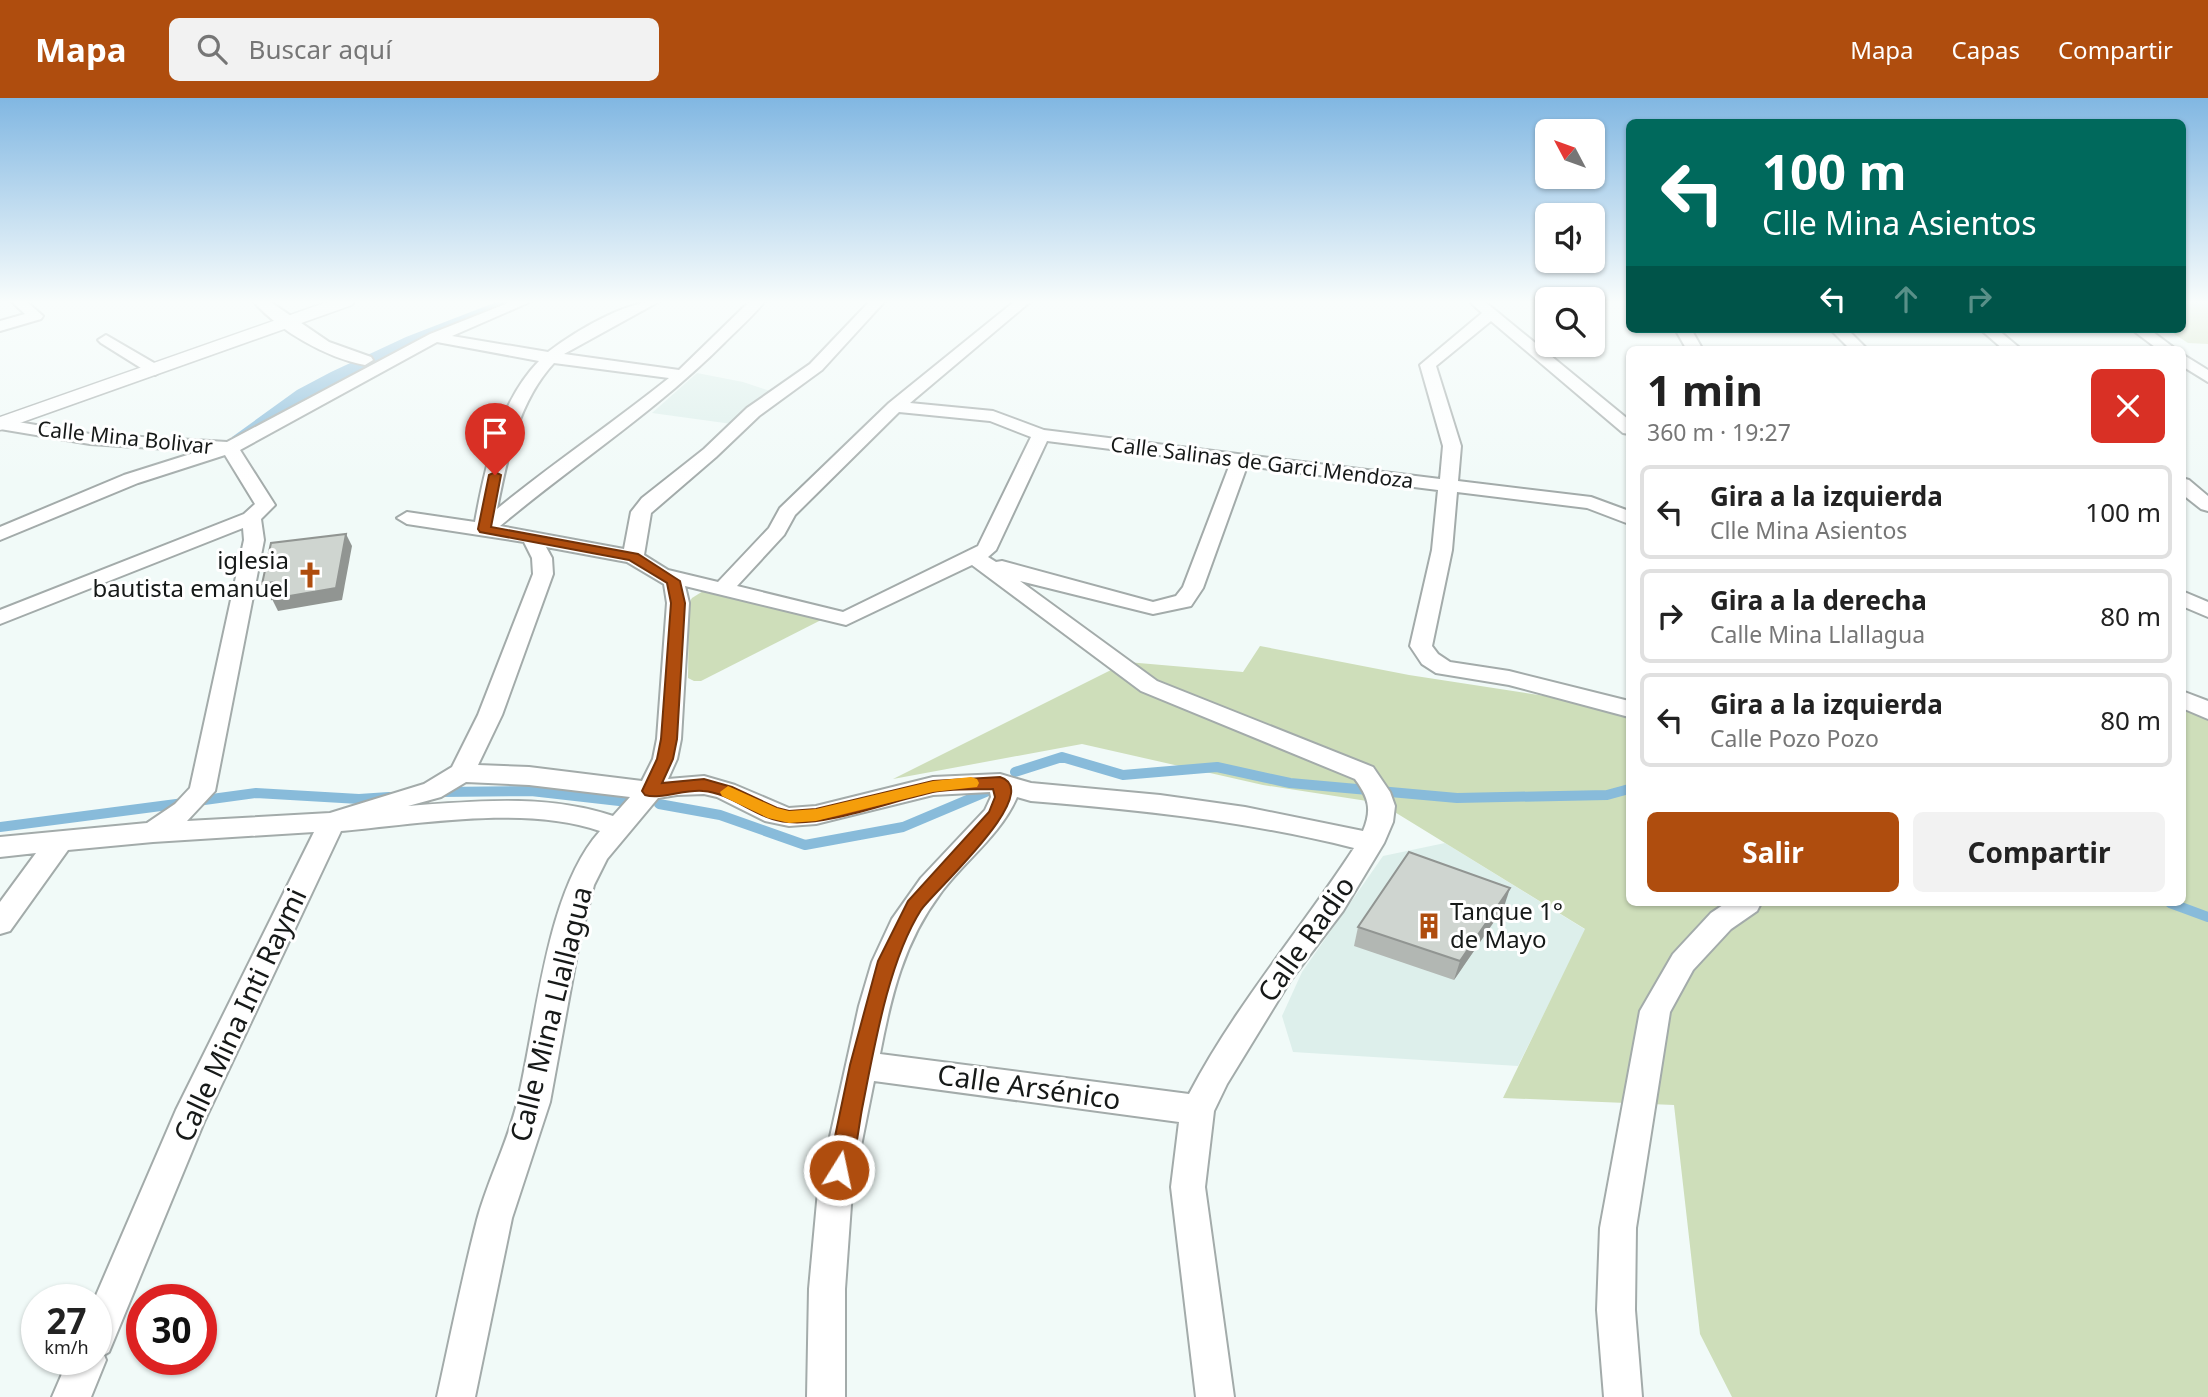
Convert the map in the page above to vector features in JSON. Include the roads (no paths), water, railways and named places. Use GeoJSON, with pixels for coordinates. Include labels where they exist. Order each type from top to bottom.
{"type":"FeatureCollection","features":[{"type":"Feature","properties":{"kind":"street"},"geometry":{"type":"LineString","coordinates":[[141,362],[155,370]]}},
{"type":"Feature","properties":{"kind":"street"},"geometry":{"type":"LineString","coordinates":[[0,424],[179,362]]}},
{"type":"Feature","properties":{"kind":"street"},"geometry":{"type":"LineString","coordinates":[[0,526],[121,475],[239,432],[285,401],[362,362]]}},
{"type":"Feature","properties":{"kind":"street"},"geometry":{"type":"LineString","coordinates":[[0,534],[131,479],[230,449],[390,362]]}},
{"type":"Feature","properties":{"kind":"street"},"geometry":{"type":"LineString","coordinates":[[484,529],[489,495],[520,400],[530,379],[547,362]]}},
{"type":"Feature","properties":{"kind":"street"},"geometry":{"type":"LineString","coordinates":[[585,362],[683,375]]}},
{"type":"Feature","properties":{"kind":"street"},"geometry":{"type":"LineString","coordinates":[[484,529],[547,477],[610,434],[697,362]]}},
{"type":"Feature","properties":{"kind":"street"},"geometry":{"type":"LineString","coordinates":[[633,557],[641,512],[649,502],[710,453],[753,412],[821,362]]}},
{"type":"Feature","properties":{"kind":"street"},"geometry":{"type":"LineString","coordinates":[[723,589],[777,531],[787,512],[895,407],[950,362]]}},
{"type":"Feature","properties":{"kind":"street"},"geometry":{"type":"LineString","coordinates":[[1432,362],[1428,365],[1452,446],[1442,550],[1422,646],[1430,659],[1444,668],[1508,678],[1626,708]]}},
{"type":"Feature","properties":{"kind":"street"},"geometry":{"type":"LineString","coordinates":[[1549,362],[1626,426]]}},
{"type":"Feature","properties":{"kind":"street"},"geometry":{"type":"LineString","coordinates":[[2186,362],[2208,377]]}},
{"type":"Feature","properties":{"kind":"street","name":"Calle Salinas de Garci Mendoza"},"geometry":{"type":"LineString","coordinates":[[895,407],[993,416],[1041,435],[1591,503],[1626,516]]}},
{"type":"Feature","properties":{"kind":"street","name":"Calle Mina Bolivar"},"geometry":{"type":"LineString","coordinates":[[0,424],[90,439],[230,449],[265,505],[251,518]]}},
{"type":"Feature","properties":{"kind":"street"},"geometry":{"type":"LineString","coordinates":[[407,518],[484,529],[633,557],[661,574],[846,619],[986,550],[1041,435]]}},
{"type":"Feature","properties":{"kind":"street"},"geometry":{"type":"LineString","coordinates":[[975,557],[1023,575],[1153,608],[1183,601],[1193,588],[1240,461]]}},
{"type":"Feature","properties":{"kind":"street"},"geometry":{"type":"LineString","coordinates":[[2186,487],[2208,505]]}},
{"type":"Feature","properties":{"kind":"street"},"geometry":{"type":"LineString","coordinates":[[0,639],[6,615],[251,518],[254,540],[202,791],[184,810],[153,832]]}},
{"type":"Feature","properties":{"kind":"street"},"geometry":{"type":"LineString","coordinates":[[332,822],[432,791],[462,774],[490,715],[543,574],[542,558],[532,539]]}},
{"type":"Feature","properties":{"kind":"street"},"geometry":{"type":"LineString","coordinates":[[975,557],[1149,686],[1364,772],[1381,794],[1383,818],[1371,843]]}},
{"type":"Feature","properties":{"kind":"street","name":"Calle Mina Llallagua"},"geometry":{"type":"LineString","coordinates":[[456,1397],[495,1218],[534,1102],[564,950],[580,885],[596,853],[650,791],[665,759],[669,739],[678,603],[674,581],[661,574]]}},
{"type":"Feature","properties":{"kind":"street"},"geometry":{"type":"LineString","coordinates":[[2186,599],[2208,611]]}},
{"type":"Feature","properties":{"kind":"street"},"geometry":{"type":"LineString","coordinates":[[2186,700],[2208,711]]}},
{"type":"Feature","properties":{"kind":"street","name":"Calle Radio"},"geometry":{"type":"LineString","coordinates":[[462,774],[529,776],[650,791],[704,785],[726,791],[774,814],[789,817],[816,815],[933,786],[1000,783],[1031,792],[1243,816],[1371,843],[1333,903],[1280,973],[1216,1074],[1198,1110],[1188,1186],[1215,1397]]}},
{"type":"Feature","properties":{"kind":"street"},"geometry":{"type":"LineString","coordinates":[[826,1397],[827,1289],[835,1191],[860,1065],[887,961],[902,927],[930,885],[996,815],[1004,797],[1000,783]]}},
{"type":"Feature","properties":{"kind":"street"},"geometry":{"type":"LineString","coordinates":[[0,847],[153,832],[464,811],[540,810],[578,814],[617,827]]}},
{"type":"Feature","properties":{"kind":"street","name":"Calle Mina Inti Raymi"},"geometry":{"type":"LineString","coordinates":[[112,1301],[188,1120],[332,822]]}},
{"type":"Feature","properties":{"kind":"street"},"geometry":{"type":"LineString","coordinates":[[0,923],[60,841]]}},
{"type":"Feature","properties":{"kind":"street"},"geometry":{"type":"LineString","coordinates":[[1623,1397],[1616,1310],[1618,1228],[1655,1012],[1683,962],[1721,920],[1742,906]]}},
{"type":"Feature","properties":{"kind":"street","name":"Calle Arsénico"},"geometry":{"type":"LineString","coordinates":[[860,1065],[1198,1110]]}},
{"type":"Feature","properties":{"kind":"street"},"geometry":{"type":"LineString","coordinates":[[71,1397],[81,1375]]}},
{"type":"Feature","properties":{"kind":"waterway"},"geometry":{"type":"LineString","coordinates":[[243,437],[262,427],[314,389],[368,362]]}},
{"type":"Feature","properties":{"kind":"waterway"},"geometry":{"type":"LineString","coordinates":[[1015,772],[1062,757],[1123,775],[1217,767],[1290,783],[1457,798],[1607,795],[1626,790]]}},
{"type":"Feature","properties":{"kind":"waterway"},"geometry":{"type":"LineString","coordinates":[[441,792],[531,791],[628,802]]}},
{"type":"Feature","properties":{"kind":"waterway"},"geometry":{"type":"LineString","coordinates":[[659,804],[720,815],[805,845],[903,827],[986,792]]}},
{"type":"Feature","properties":{"kind":"waterway"},"geometry":{"type":"LineString","coordinates":[[197,801],[256,793],[359,799],[389,797]]}},
{"type":"Feature","properties":{"kind":"waterway"},"geometry":{"type":"LineString","coordinates":[[0,827],[184,803]]}},
{"type":"Feature","properties":{"kind":"waterway"},"geometry":{"type":"LineString","coordinates":[[2178,906],[2208,917]]}},
{"type":"Feature","properties":{"kind":"place","name":"iglesia bautista emanuel"},"geometry":{"type":"Point","coordinates":[310,575]}},
{"type":"Feature","properties":{"kind":"place","name":"Tanque 1° de Mayo"},"geometry":{"type":"Point","coordinates":[1429,926]}}]}
